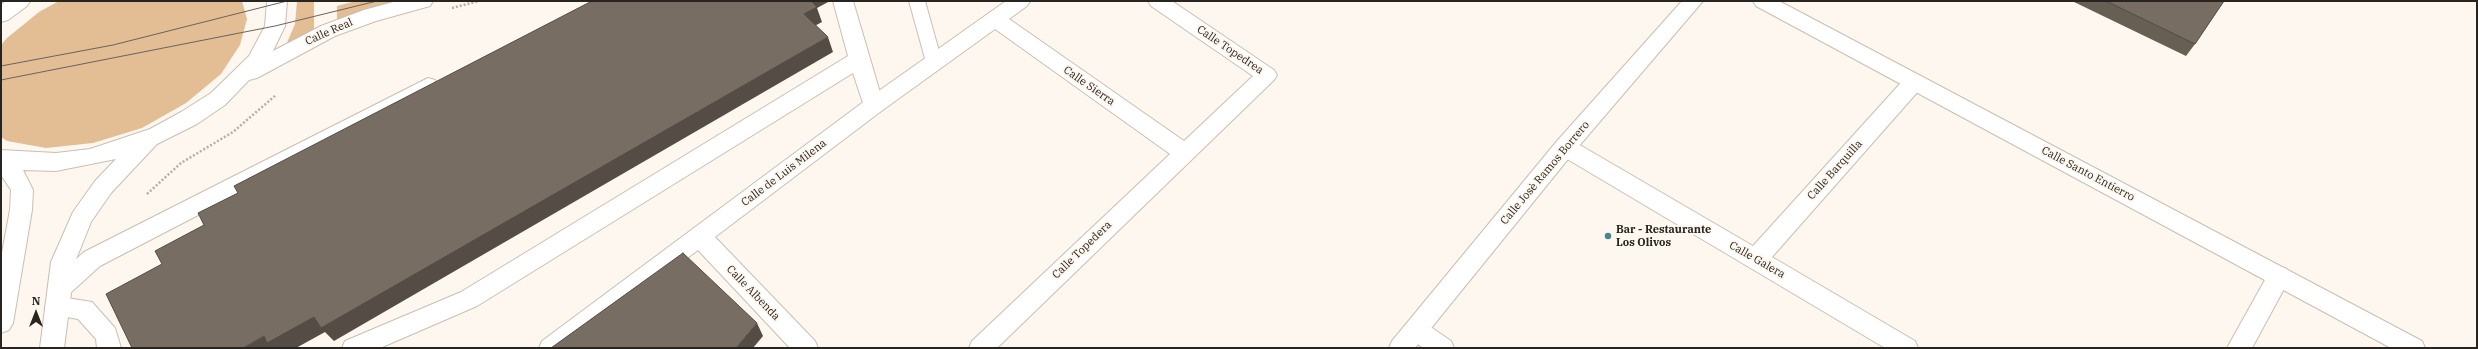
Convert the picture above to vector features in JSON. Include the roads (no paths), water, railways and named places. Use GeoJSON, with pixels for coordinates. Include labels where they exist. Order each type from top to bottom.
{"type":"FeatureCollection","features":[{"type":"Feature","properties":{"kind":"street"},"geometry":{"type":"LineString","coordinates":[[1,15],[20,1]]}},
{"type":"Feature","properties":{"kind":"street"},"geometry":{"type":"LineString","coordinates":[[1,160],[25,162],[63,161],[124,148],[158,135],[189,118],[218,99],[241,78],[268,43],[275,26],[277,1]]}},
{"type":"Feature","properties":{"kind":"street","name":"Calle Real"},"geometry":{"type":"LineString","coordinates":[[241,78],[328,31],[372,14],[423,1]]}},
{"type":"Feature","properties":{"kind":"street"},"geometry":{"type":"LineString","coordinates":[[843,1],[861,58],[873,106]]}},
{"type":"Feature","properties":{"kind":"street","name":"Calle de Luis Milena"},"geometry":{"type":"LineString","coordinates":[[551,348],[873,106],[1020,1]]}},
{"type":"Feature","properties":{"kind":"street","name":"Calle Topedrea"},"geometry":{"type":"LineString","coordinates":[[1158,1],[1267,74],[1184,153]]}},
{"type":"Feature","properties":{"kind":"street","name":"Calle Josè Ramos Borrero"},"geometry":{"type":"LineString","coordinates":[[1400,348],[1417,330],[1566,147],[1693,1]]}},
{"type":"Feature","properties":{"kind":"street","name":"Calle Santo Entierro"},"geometry":{"type":"LineString","coordinates":[[1763,1],[2413,348]]}},
{"type":"Feature","properties":{"kind":"street","name":"Calle Sierra"},"geometry":{"type":"LineString","coordinates":[[995,19],[1184,153]]}},
{"type":"Feature","properties":{"kind":"street"},"geometry":{"type":"LineString","coordinates":[[354,348],[469,299],[861,58]]}},
{"type":"Feature","properties":{"kind":"street"},"geometry":{"type":"LineString","coordinates":[[59,297],[92,259],[447,77]]}},
{"type":"Feature","properties":{"kind":"street","name":"Calle Barquilla"},"geometry":{"type":"LineString","coordinates":[[1756,259],[1914,82]]}},
{"type":"Feature","properties":{"kind":"street"},"geometry":{"type":"LineString","coordinates":[[52,348],[64,262],[81,218],[103,187],[128,160],[158,135]]}},
{"type":"Feature","properties":{"kind":"street","name":"Calle Galera"},"geometry":{"type":"LineString","coordinates":[[1566,147],[1906,348]]}},
{"type":"Feature","properties":{"kind":"street","name":"Calle Topedera"},"geometry":{"type":"LineString","coordinates":[[981,348],[1184,153]]}},
{"type":"Feature","properties":{"kind":"street"},"geometry":{"type":"LineString","coordinates":[[1,160],[13,172],[22,190],[21,210],[1,323]]}},
{"type":"Feature","properties":{"kind":"street","name":"Calle Albenda"},"geometry":{"type":"LineString","coordinates":[[700,237],[806,348]]}},
{"type":"Feature","properties":{"kind":"street"},"geometry":{"type":"LineString","coordinates":[[2239,348],[2279,276]]}},
{"type":"Feature","properties":{"kind":"street"},"geometry":{"type":"LineString","coordinates":[[59,297],[84,309],[106,336],[109,348]]}},
{"type":"Feature","properties":{"kind":"street"},"geometry":{"type":"LineString","coordinates":[[1417,330],[1442,348]]}},
{"type":"Feature","properties":{"kind":"lane"},"geometry":{"type":"LineString","coordinates":[[916,1],[934,62]]}},
{"type":"Feature","properties":{"kind":"tram line"},"geometry":{"type":"LineString","coordinates":[[1,66],[113,45],[287,1]]}},
{"type":"Feature","properties":{"kind":"tram line"},"geometry":{"type":"LineString","coordinates":[[1,80],[275,26],[377,1]]}},
{"type":"Feature","properties":{"kind":"place","name":"Bar - Restaurante Los Olivos"},"geometry":{"type":"Point","coordinates":[1608,236]}}]}
